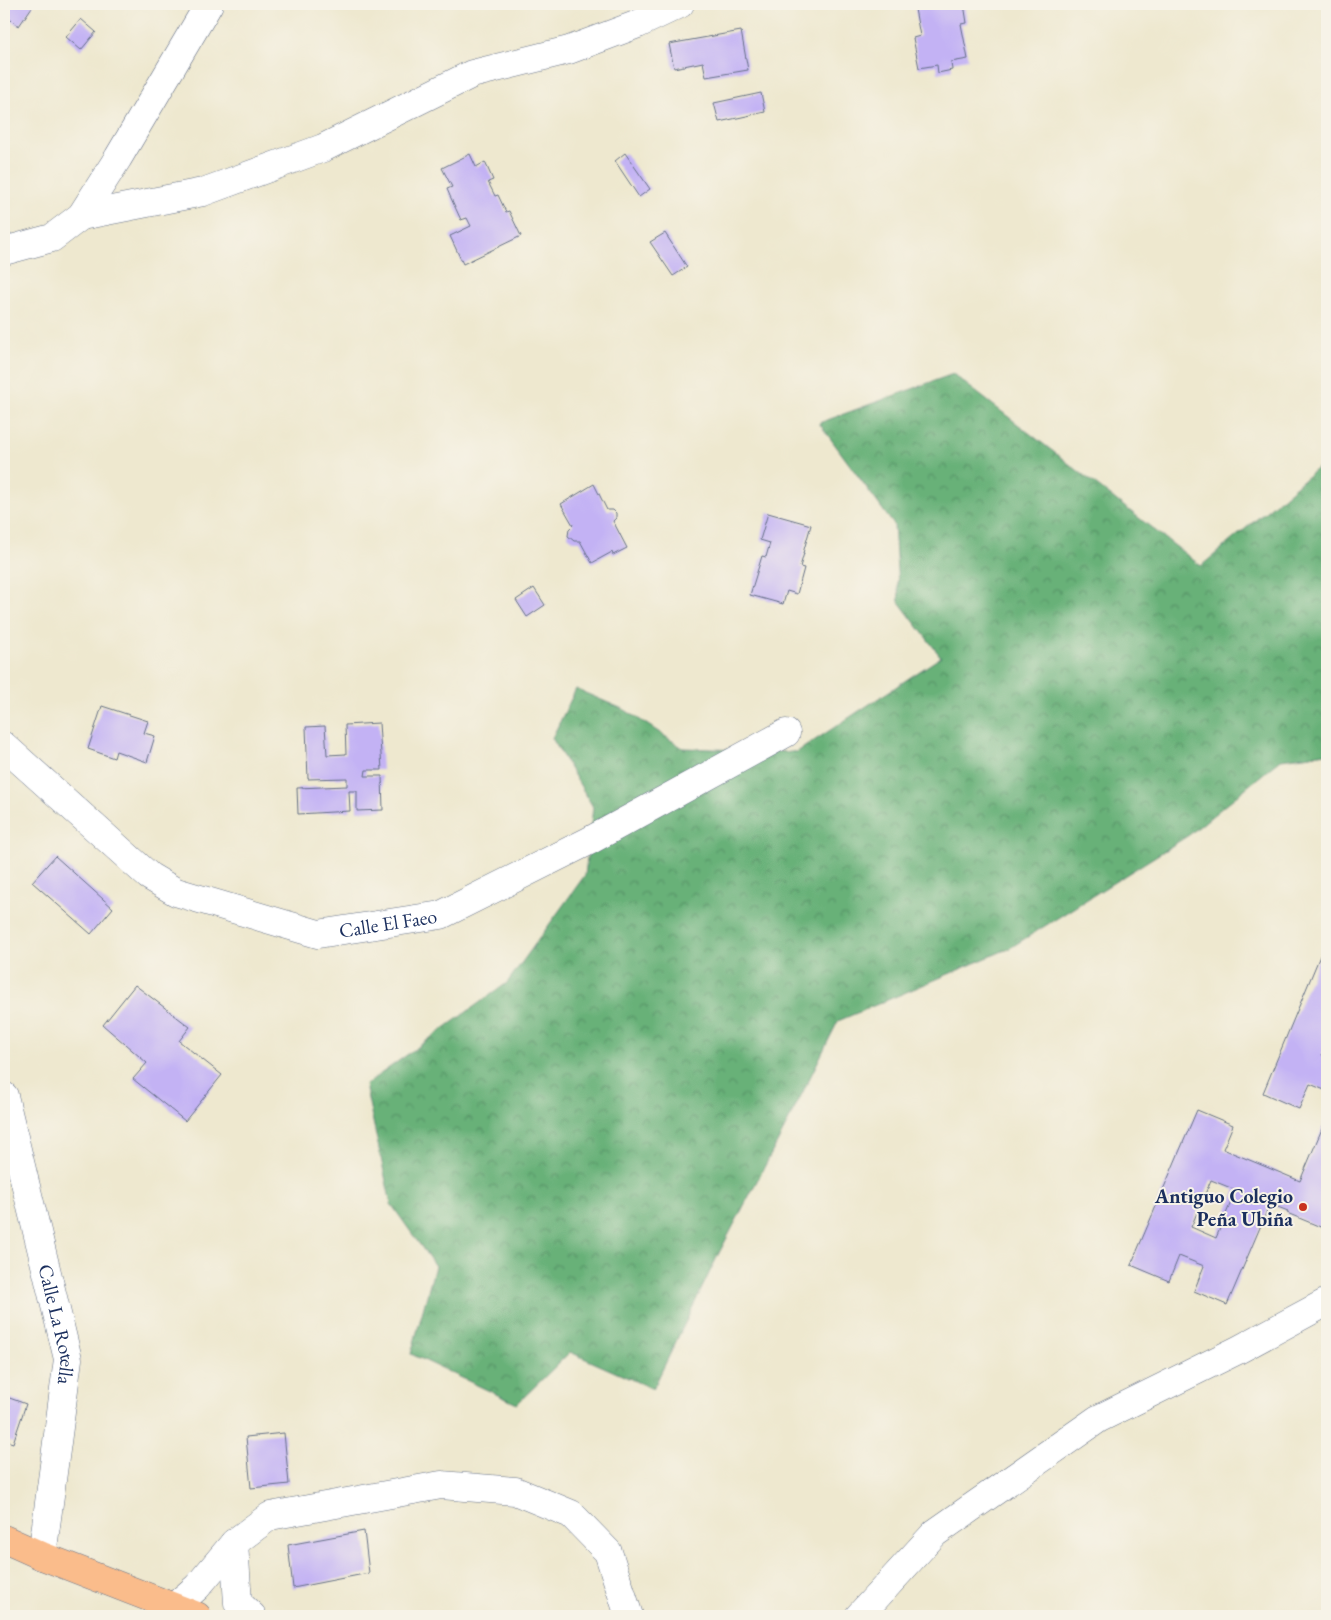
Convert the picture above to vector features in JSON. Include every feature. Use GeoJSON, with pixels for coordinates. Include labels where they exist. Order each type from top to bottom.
{"type":"FeatureCollection","features":[{"type":"Feature","properties":{"kind":"highway"},"geometry":{"type":"LineString","coordinates":[[4,1539],[42,1556],[186,1612]]}},
{"type":"Feature","properties":{"kind":"street"},"geometry":{"type":"LineString","coordinates":[[4,251],[52,238],[81,216],[210,4]]}},
{"type":"Feature","properties":{"kind":"street"},"geometry":{"type":"LineString","coordinates":[[81,216],[203,192],[323,148],[472,74],[570,50],[638,24],[680,4]]}},
{"type":"Feature","properties":{"kind":"street","name":"Calle El Faeo"},"geometry":{"type":"LineString","coordinates":[[4,746],[149,876],[176,892],[318,934],[440,915],[589,841],[786,733]]}},
{"type":"Feature","properties":{"kind":"street","name":"Calle La Rotella"},"geometry":{"type":"LineString","coordinates":[[4,1096],[68,1359],[42,1556]]}},
{"type":"Feature","properties":{"kind":"street"},"geometry":{"type":"LineString","coordinates":[[860,1616],[935,1533],[1098,1419],[1238,1350],[1327,1302]]}},
{"type":"Feature","properties":{"kind":"street"},"geometry":{"type":"LineString","coordinates":[[186,1612],[197,1587],[234,1544],[270,1516],[441,1485],[515,1491],[571,1514],[608,1552],[629,1616]]}},
{"type":"Feature","properties":{"kind":"street"},"geometry":{"type":"LineString","coordinates":[[234,1544],[238,1612]]}},
{"type":"Feature","properties":{"kind":"green space"},"geometry":{"type":"Polygon","coordinates":[[[953,374],[1201,566],[1327,460],[1327,753],[1281,759],[1189,835],[1010,948],[838,1021],[788,1122],[719,1253],[653,1389],[570,1352],[517,1404],[411,1354],[435,1266],[391,1204],[365,1085],[507,983],[585,875],[593,807],[552,738],[576,689],[625,710],[683,748],[797,752],[941,657],[899,602],[894,525],[819,423],[953,374]]]}},
{"type":"Feature","properties":{"kind":"building"},"geometry":{"type":"Polygon","coordinates":[[[4,4],[34,4],[19,26],[4,15],[4,4]]]}},
{"type":"Feature","properties":{"kind":"building"},"geometry":{"type":"Polygon","coordinates":[[[929,4],[964,4],[967,23],[961,24],[968,59],[951,62],[952,70],[938,73],[937,65],[919,68],[913,38],[920,36],[915,9],[929,7],[929,4]]]}},
{"type":"Feature","properties":{"kind":"building"},"geometry":{"type":"Polygon","coordinates":[[[81,19],[96,32],[81,50],[66,37],[81,19]]]}},
{"type":"Feature","properties":{"kind":"building"},"geometry":{"type":"Polygon","coordinates":[[[741,31],[748,70],[706,77],[703,62],[674,68],[669,44],[741,31]]]}},
{"type":"Feature","properties":{"kind":"building"},"geometry":{"type":"Polygon","coordinates":[[[761,93],[765,112],[719,122],[714,103],[761,93]]]}},
{"type":"Feature","properties":{"kind":"building"},"geometry":{"type":"Polygon","coordinates":[[[625,153],[650,189],[639,197],[615,161],[625,153]]]}},
{"type":"Feature","properties":{"kind":"building"},"geometry":{"type":"Polygon","coordinates":[[[470,154],[476,167],[485,162],[493,180],[488,182],[495,196],[498,195],[506,212],[509,211],[521,236],[463,264],[450,236],[471,226],[467,218],[461,220],[447,189],[452,187],[442,168],[470,154]]]}},
{"type":"Feature","properties":{"kind":"building"},"geometry":{"type":"Polygon","coordinates":[[[665,233],[687,267],[673,276],[650,242],[665,233]]]}},
{"type":"Feature","properties":{"kind":"building"},"geometry":{"type":"Polygon","coordinates":[[[594,484],[607,510],[613,510],[616,513],[616,518],[613,521],[627,548],[613,555],[612,552],[592,563],[580,541],[574,541],[568,536],[569,529],[573,525],[561,504],[594,484]]]}},
{"type":"Feature","properties":{"kind":"building"},"geometry":{"type":"Polygon","coordinates":[[[768,513],[811,525],[800,567],[804,568],[797,594],[787,591],[783,604],[750,595],[762,556],[766,557],[770,543],[760,540],[768,513]]]}},
{"type":"Feature","properties":{"kind":"building"},"geometry":{"type":"Polygon","coordinates":[[[534,588],[545,605],[527,617],[516,600],[534,588]]]}},
{"type":"Feature","properties":{"kind":"building"},"geometry":{"type":"Polygon","coordinates":[[[102,706],[148,721],[144,733],[155,736],[147,762],[116,751],[114,758],[88,749],[102,706]]]}},
{"type":"Feature","properties":{"kind":"building"},"geometry":{"type":"Polygon","coordinates":[[[379,723],[382,770],[366,770],[365,776],[382,776],[383,810],[357,811],[357,791],[349,791],[350,811],[298,814],[297,788],[347,786],[347,778],[308,779],[306,727],[325,726],[327,755],[346,754],[345,725],[379,723]]]}},
{"type":"Feature","properties":{"kind":"building"},"geometry":{"type":"Polygon","coordinates":[[[55,856],[113,908],[91,934],[32,882],[55,856]]]}},
{"type":"Feature","properties":{"kind":"building"},"geometry":{"type":"Polygon","coordinates":[[[1327,939],[1327,1044],[1322,1055],[1327,1058],[1327,1091],[1310,1084],[1299,1109],[1263,1093],[1327,939]]]}},
{"type":"Feature","properties":{"kind":"building"},"geometry":{"type":"Polygon","coordinates":[[[135,985],[190,1027],[179,1041],[222,1075],[185,1121],[133,1079],[147,1063],[103,1025],[135,985]]]}},
{"type":"Feature","properties":{"kind":"building","name":"Antiguo Colegio Peña Ubiña"},"geometry":{"type":"Polygon","coordinates":[[[1197,1110],[1233,1125],[1223,1149],[1300,1181],[1327,1117],[1327,1219],[1323,1228],[1270,1204],[1227,1305],[1194,1291],[1204,1266],[1179,1256],[1169,1281],[1131,1265],[1197,1110]],[[1211,1180],[1191,1227],[1216,1238],[1236,1190],[1211,1180]]]}},
{"type":"Feature","properties":{"kind":"building"},"geometry":{"type":"Polygon","coordinates":[[[4,1396],[26,1404],[13,1443],[4,1440],[4,1396]]]}},
{"type":"Feature","properties":{"kind":"building"},"geometry":{"type":"Polygon","coordinates":[[[284,1433],[289,1484],[251,1488],[246,1437],[284,1433]]]}},
{"type":"Feature","properties":{"kind":"building"},"geometry":{"type":"Polygon","coordinates":[[[364,1531],[369,1573],[293,1588],[288,1545],[364,1531]]]}},
{"type":"Feature","properties":{"kind":"place","name":"Antiguo Colegio Peña Ubiña"},"geometry":{"type":"Point","coordinates":[1303,1207]}}]}
